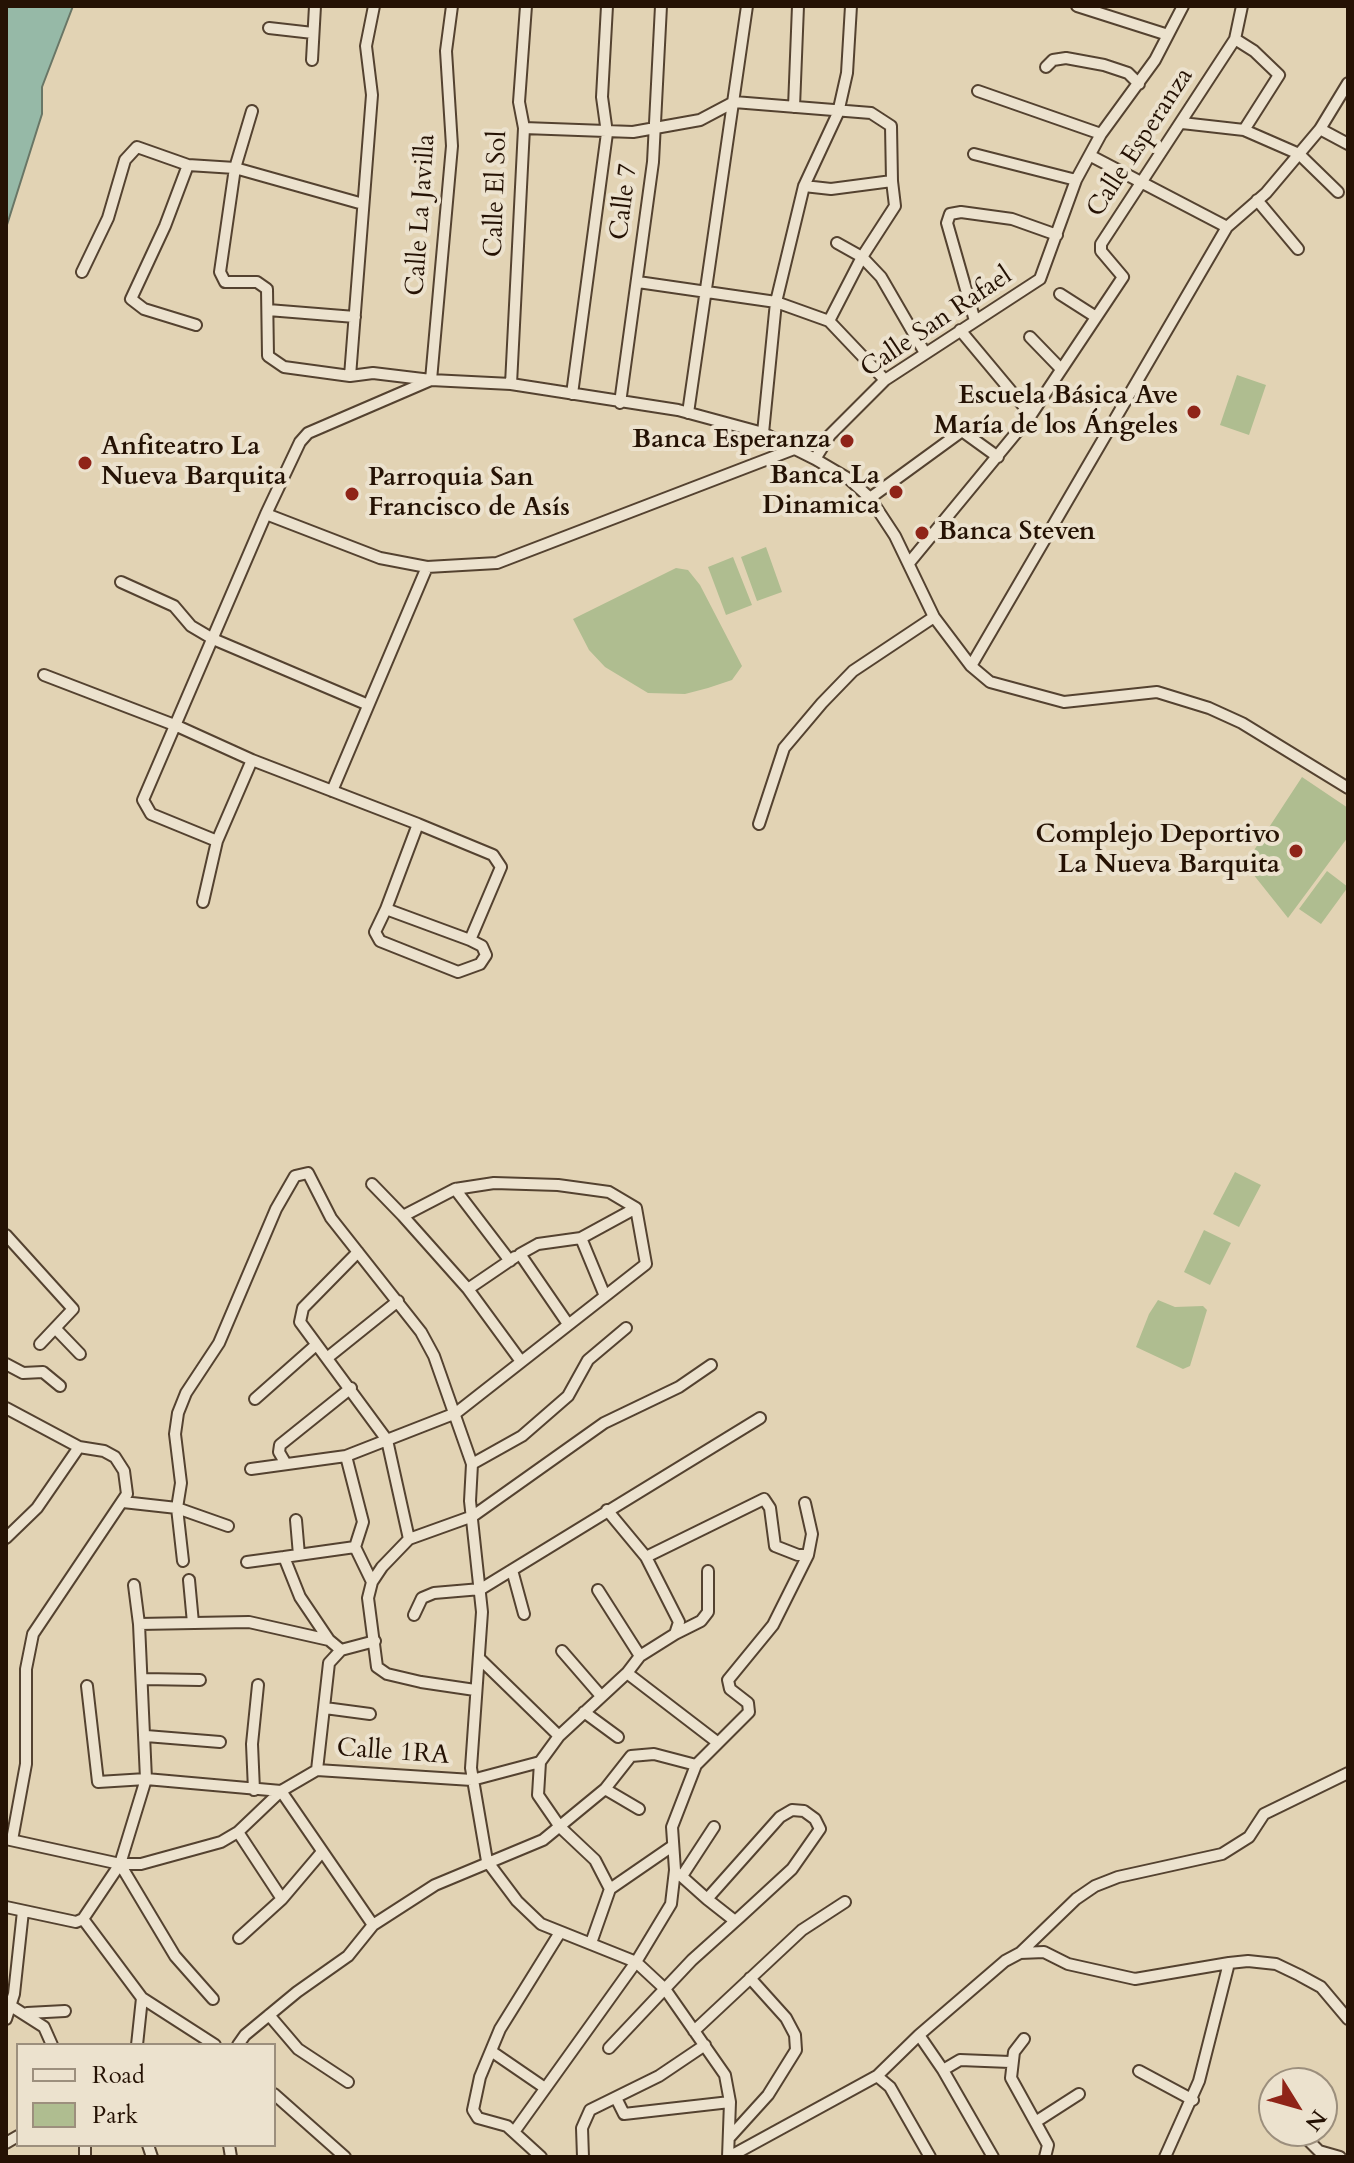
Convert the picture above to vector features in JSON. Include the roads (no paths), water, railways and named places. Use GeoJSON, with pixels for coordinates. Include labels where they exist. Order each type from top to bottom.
{"type":"FeatureCollection","features":[{"type":"Feature","properties":{"kind":"street"},"geometry":{"type":"LineString","coordinates":[[312,60],[315,6]]}},
{"type":"Feature","properties":{"kind":"street"},"geometry":{"type":"LineString","coordinates":[[350,376],[372,95],[366,46],[374,6]]}},
{"type":"Feature","properties":{"kind":"street","name":"Calle La Javilla"},"geometry":{"type":"LineString","coordinates":[[431,380],[452,146],[446,51],[452,6]]}},
{"type":"Feature","properties":{"kind":"street","name":"Calle El Sol"},"geometry":{"type":"LineString","coordinates":[[511,384],[524,128],[519,102],[526,6]]}},
{"type":"Feature","properties":{"kind":"street"},"geometry":{"type":"LineString","coordinates":[[572,394],[607,133],[602,97],[607,6]]}},
{"type":"Feature","properties":{"kind":"street","name":"Calle 7"},"geometry":{"type":"LineString","coordinates":[[620,403],[653,162],[661,6]]}},
{"type":"Feature","properties":{"kind":"street"},"geometry":{"type":"LineString","coordinates":[[688,413],[747,6]]}},
{"type":"Feature","properties":{"kind":"street"},"geometry":{"type":"LineString","coordinates":[[794,107],[798,6]]}},
{"type":"Feature","properties":{"kind":"street"},"geometry":{"type":"LineString","coordinates":[[763,433],[776,302],[804,186],[838,113],[847,73],[851,6]]}},
{"type":"Feature","properties":{"kind":"street"},"geometry":{"type":"LineString","coordinates":[[1077,6],[1168,35]]}},
{"type":"Feature","properties":{"kind":"street","name":"Calle San Rafael"},"geometry":{"type":"LineString","coordinates":[[815,459],[830,435],[885,380],[1040,279],[1076,180],[1101,134],[1139,84],[1183,6]]}},
{"type":"Feature","properties":{"kind":"street","name":"Calle Esperanza"},"geometry":{"type":"LineString","coordinates":[[909,563],[1031,415],[1124,275],[1101,251],[1101,244],[1235,39],[1242,6]]}},
{"type":"Feature","properties":{"kind":"street"},"geometry":{"type":"LineString","coordinates":[[269,28],[313,33]]}},
{"type":"Feature","properties":{"kind":"street"},"geometry":{"type":"LineString","coordinates":[[1235,39],[1254,51],[1279,75],[1244,130]]}},
{"type":"Feature","properties":{"kind":"street"},"geometry":{"type":"LineString","coordinates":[[1046,67],[1053,60],[1066,58],[1128,73],[1139,84]]}},
{"type":"Feature","properties":{"kind":"street"},"geometry":{"type":"LineString","coordinates":[[971,666],[1227,227],[1299,154],[1320,129],[1348,83]]}},
{"type":"Feature","properties":{"kind":"street"},"geometry":{"type":"LineString","coordinates":[[978,91],[1101,134]]}},
{"type":"Feature","properties":{"kind":"street"},"geometry":{"type":"LineString","coordinates":[[524,128],[607,133],[654,128],[700,120],[734,102],[838,113],[871,113],[881,117],[891,126],[895,206],[862,257],[829,321]]}},
{"type":"Feature","properties":{"kind":"street"},"geometry":{"type":"LineString","coordinates":[[252,111],[235,168],[221,278],[225,282],[263,285],[269,296],[265,349],[272,362],[284,367],[350,376],[373,373],[511,384],[688,413],[763,433],[815,459],[870,498],[909,563],[934,617],[971,666],[990,682],[1064,702],[1157,692],[1209,708],[1267,737],[1348,788]]}},
{"type":"Feature","properties":{"kind":"street"},"geometry":{"type":"LineString","coordinates":[[1182,123],[1244,130],[1299,154],[1338,192]]}},
{"type":"Feature","properties":{"kind":"street"},"geometry":{"type":"LineString","coordinates":[[1320,129],[1348,144]]}},
{"type":"Feature","properties":{"kind":"street"},"geometry":{"type":"LineString","coordinates":[[82,272],[108,218],[130,152],[137,147],[188,165],[235,168],[363,204]]}},
{"type":"Feature","properties":{"kind":"street"},"geometry":{"type":"LineString","coordinates":[[974,154],[1076,180]]}},
{"type":"Feature","properties":{"kind":"street"},"geometry":{"type":"LineString","coordinates":[[1091,156],[1227,227]]}},
{"type":"Feature","properties":{"kind":"street"},"geometry":{"type":"LineString","coordinates":[[188,165],[165,226],[131,299],[144,309],[196,325]]}},
{"type":"Feature","properties":{"kind":"street"},"geometry":{"type":"LineString","coordinates":[[804,186],[831,189],[892,181]]}},
{"type":"Feature","properties":{"kind":"street"},"geometry":{"type":"LineString","coordinates":[[1257,200],[1298,249]]}},
{"type":"Feature","properties":{"kind":"street"},"geometry":{"type":"LineString","coordinates":[[975,321],[947,223],[950,214],[961,212],[1012,219],[1057,235]]}},
{"type":"Feature","properties":{"kind":"street"},"geometry":{"type":"LineString","coordinates":[[837,243],[862,257],[881,277],[925,353]]}},
{"type":"Feature","properties":{"kind":"street"},"geometry":{"type":"LineString","coordinates":[[638,282],[776,302],[829,321],[885,380]]}},
{"type":"Feature","properties":{"kind":"street"},"geometry":{"type":"LineString","coordinates":[[1060,294],[1096,317]]}},
{"type":"Feature","properties":{"kind":"street"},"geometry":{"type":"LineString","coordinates":[[268,310],[355,317]]}},
{"type":"Feature","properties":{"kind":"street"},"geometry":{"type":"LineString","coordinates":[[960,330],[1031,415]]}},
{"type":"Feature","properties":{"kind":"street"},"geometry":{"type":"LineString","coordinates":[[1030,337],[1061,369]]}},
{"type":"Feature","properties":{"kind":"street"},"geometry":{"type":"LineString","coordinates":[[217,841],[145,809],[147,789],[177,726],[266,514],[300,442],[308,433],[431,380]]}},
{"type":"Feature","properties":{"kind":"street"},"geometry":{"type":"LineString","coordinates":[[870,498],[962,431],[998,457]]}},
{"type":"Feature","properties":{"kind":"street"},"geometry":{"type":"LineString","coordinates":[[266,514],[380,558],[427,567],[497,563],[794,449]]}},
{"type":"Feature","properties":{"kind":"street"},"geometry":{"type":"LineString","coordinates":[[332,791],[366,704],[427,567]]}},
{"type":"Feature","properties":{"kind":"street"},"geometry":{"type":"LineString","coordinates":[[121,582],[174,606],[191,626],[213,639],[366,704]]}},
{"type":"Feature","properties":{"kind":"street"},"geometry":{"type":"LineString","coordinates":[[759,824],[777,762],[812,715],[853,671],[934,617]]}},
{"type":"Feature","properties":{"kind":"street"},"geometry":{"type":"LineString","coordinates":[[44,675],[493,855],[501,864],[470,940]]}},
{"type":"Feature","properties":{"kind":"street"},"geometry":{"type":"LineString","coordinates":[[203,902],[217,841],[252,760]]}},
{"type":"Feature","properties":{"kind":"street"},"geometry":{"type":"LineString","coordinates":[[386,909],[470,940],[482,946],[486,955],[480,964],[458,972],[380,941],[375,932],[418,824]]}},
{"type":"Feature","properties":{"kind":"street"},"geometry":{"type":"LineString","coordinates":[[183,1561],[177,1508],[181,1483],[175,1434],[178,1413],[186,1393],[219,1343],[265,1231],[295,1176],[303,1172],[312,1177],[331,1218],[398,1301],[434,1356],[472,1464],[473,1516],[481,1589],[481,1660],[475,1690],[472,1780],[487,1861],[517,1901],[541,1924],[559,1934],[591,1943],[636,1962],[665,1989],[725,2075],[730,2102],[729,2157],[877,2076],[919,2035],[1005,1961],[1020,1953],[1076,1899],[1095,1886],[1118,1877],[1222,1854],[1249,1837],[1264,1814],[1348,1773]]}},
{"type":"Feature","properties":{"kind":"street"},"geometry":{"type":"LineString","coordinates":[[251,1469],[346,1456],[456,1413],[646,1264],[636,1208],[609,1192],[558,1185],[494,1183],[455,1189],[403,1216]]}},
{"type":"Feature","properties":{"kind":"street"},"geometry":{"type":"LineString","coordinates":[[372,1184],[468,1289],[520,1360]]}},
{"type":"Feature","properties":{"kind":"street"},"geometry":{"type":"LineString","coordinates":[[455,1189],[510,1261]]}},
{"type":"Feature","properties":{"kind":"street"},"geometry":{"type":"LineString","coordinates":[[468,1289],[538,1244],[581,1238],[636,1208]]}},
{"type":"Feature","properties":{"kind":"street"},"geometry":{"type":"LineString","coordinates":[[6,1235],[73,1308],[40,1344]]}},
{"type":"Feature","properties":{"kind":"street"},"geometry":{"type":"LineString","coordinates":[[581,1238],[605,1296]]}},
{"type":"Feature","properties":{"kind":"street"},"geometry":{"type":"LineString","coordinates":[[358,1252],[300,1314],[300,1322],[387,1440],[409,1539]]}},
{"type":"Feature","properties":{"kind":"street"},"geometry":{"type":"LineString","coordinates":[[520,1254],[568,1324]]}},
{"type":"Feature","properties":{"kind":"street"},"geometry":{"type":"LineString","coordinates":[[327,1358],[398,1301]]}},
{"type":"Feature","properties":{"kind":"street"},"geometry":{"type":"LineString","coordinates":[[55,1328],[80,1354]]}},
{"type":"Feature","properties":{"kind":"street"},"geometry":{"type":"LineString","coordinates":[[472,1464],[522,1436],[568,1396],[588,1360],[626,1328]]}},
{"type":"Feature","properties":{"kind":"street"},"geometry":{"type":"LineString","coordinates":[[255,1399],[316,1345]]}},
{"type":"Feature","properties":{"kind":"street"},"geometry":{"type":"LineString","coordinates":[[6,1364],[23,1373],[44,1372],[60,1386]]}},
{"type":"Feature","properties":{"kind":"street"},"geometry":{"type":"LineString","coordinates":[[475,1690],[421,1682],[381,1671],[368,1598],[372,1582],[409,1539],[473,1516],[604,1423],[679,1387],[711,1365]]}},
{"type":"Feature","properties":{"kind":"street"},"geometry":{"type":"LineString","coordinates":[[286,1464],[279,1452],[280,1445],[351,1388]]}},
{"type":"Feature","properties":{"kind":"street"},"geometry":{"type":"LineString","coordinates":[[6,1408],[79,1447],[104,1451],[119,1461],[127,1494],[33,1634],[26,1669],[26,1764],[9,1840]]}},
{"type":"Feature","properties":{"kind":"street"},"geometry":{"type":"LineString","coordinates":[[414,1615],[422,1598],[434,1593],[481,1589],[760,1418]]}},
{"type":"Feature","properties":{"kind":"street"},"geometry":{"type":"LineString","coordinates":[[6,1538],[37,1508],[79,1447]]}},
{"type":"Feature","properties":{"kind":"street"},"geometry":{"type":"LineString","coordinates":[[346,1456],[363,1522],[355,1547],[372,1582]]}},
{"type":"Feature","properties":{"kind":"street"},"geometry":{"type":"LineString","coordinates":[[646,1557],[764,1499],[770,1508],[775,1546],[785,1552],[808,1555]]}},
{"type":"Feature","properties":{"kind":"street"},"geometry":{"type":"LineString","coordinates":[[123,1502],[177,1508],[228,1526]]}},
{"type":"Feature","properties":{"kind":"street"},"geometry":{"type":"LineString","coordinates":[[735,1921],[678,1873],[671,1847],[672,1827],[696,1765],[717,1742],[743,1722],[749,1712],[748,1703],[730,1689],[728,1680],[773,1625],[808,1555],[812,1534],[805,1503]]}},
{"type":"Feature","properties":{"kind":"street"},"geometry":{"type":"LineString","coordinates":[[607,1510],[646,1557],[676,1613],[679,1622],[675,1634]]}},
{"type":"Feature","properties":{"kind":"street"},"geometry":{"type":"LineString","coordinates":[[296,1520],[299,1555]]}},
{"type":"Feature","properties":{"kind":"street"},"geometry":{"type":"LineString","coordinates":[[247,1562],[355,1547]]}},
{"type":"Feature","properties":{"kind":"street"},"geometry":{"type":"LineString","coordinates":[[284,1557],[300,1597],[329,1640],[341,1650]]}},
{"type":"Feature","properties":{"kind":"street"},"geometry":{"type":"LineString","coordinates":[[512,1570],[524,1614]]}},
{"type":"Feature","properties":{"kind":"street"},"geometry":{"type":"LineString","coordinates":[[610,1889],[595,1860],[560,1827],[537,1793],[540,1762],[559,1736],[627,1673],[640,1656],[701,1621],[708,1612],[708,1571]]}},
{"type":"Feature","properties":{"kind":"street"},"geometry":{"type":"LineString","coordinates":[[189,1580],[193,1623]]}},
{"type":"Feature","properties":{"kind":"street"},"geometry":{"type":"LineString","coordinates":[[6,1907],[70,1922],[83,1919],[120,1864],[146,1779],[144,1679],[134,1585]]}},
{"type":"Feature","properties":{"kind":"street"},"geometry":{"type":"LineString","coordinates":[[598,1590],[640,1656]]}},
{"type":"Feature","properties":{"kind":"street"},"geometry":{"type":"LineString","coordinates":[[139,1624],[249,1622],[329,1640]]}},
{"type":"Feature","properties":{"kind":"street"},"geometry":{"type":"LineString","coordinates":[[317,1770],[329,1663],[341,1650],[375,1641]]}},
{"type":"Feature","properties":{"kind":"street"},"geometry":{"type":"LineString","coordinates":[[562,1651],[601,1696]]}},
{"type":"Feature","properties":{"kind":"street"},"geometry":{"type":"LineString","coordinates":[[481,1660],[559,1736]]}},
{"type":"Feature","properties":{"kind":"street"},"geometry":{"type":"LineString","coordinates":[[627,1673],[717,1742]]}},
{"type":"Feature","properties":{"kind":"street"},"geometry":{"type":"LineString","coordinates":[[144,1679],[200,1680]]}},
{"type":"Feature","properties":{"kind":"street"},"geometry":{"type":"LineString","coordinates":[[254,1790],[252,1744],[258,1685]]}},
{"type":"Feature","properties":{"kind":"street"},"geometry":{"type":"LineString","coordinates":[[87,1686],[98,1782],[146,1779],[281,1791],[373,1925]]}},
{"type":"Feature","properties":{"kind":"street"},"geometry":{"type":"LineString","coordinates":[[325,1708],[370,1714]]}},
{"type":"Feature","properties":{"kind":"street"},"geometry":{"type":"LineString","coordinates":[[584,1712],[618,1737]]}},
{"type":"Feature","properties":{"kind":"street"},"geometry":{"type":"LineString","coordinates":[[146,1736],[220,1742]]}},
{"type":"Feature","properties":{"kind":"street"},"geometry":{"type":"LineString","coordinates":[[240,2043],[269,2015],[348,1956],[373,1925],[435,1885],[487,1861],[539,1843],[605,1789],[626,1760],[636,1754],[654,1754],[696,1765]]}},
{"type":"Feature","properties":{"kind":"street","name":"Calle 1RA"},"geometry":{"type":"LineString","coordinates":[[9,1840],[120,1864],[173,1856],[221,1842],[238,1832],[281,1791],[317,1770],[472,1780],[540,1762]]}},
{"type":"Feature","properties":{"kind":"street"},"geometry":{"type":"LineString","coordinates":[[605,1789],[639,1809]]}},
{"type":"Feature","properties":{"kind":"street"},"geometry":{"type":"LineString","coordinates":[[609,2048],[692,1960],[792,1869],[820,1829],[815,1819],[804,1811],[792,1810],[780,1817],[707,1899]]}},
{"type":"Feature","properties":{"kind":"street"},"geometry":{"type":"LineString","coordinates":[[514,2132],[636,1962],[671,1904],[678,1873],[714,1827]]}},
{"type":"Feature","properties":{"kind":"street"},"geometry":{"type":"LineString","coordinates":[[238,1832],[282,1899]]}},
{"type":"Feature","properties":{"kind":"street"},"geometry":{"type":"LineString","coordinates":[[591,1943],[610,1889],[671,1847]]}},
{"type":"Feature","properties":{"kind":"street"},"geometry":{"type":"LineString","coordinates":[[239,1938],[282,1899],[321,1853]]}},
{"type":"Feature","properties":{"kind":"street"},"geometry":{"type":"LineString","coordinates":[[120,1864],[175,1956],[213,1999]]}},
{"type":"Feature","properties":{"kind":"street"},"geometry":{"type":"LineString","coordinates":[[694,2031],[802,1930],[845,1902]]}},
{"type":"Feature","properties":{"kind":"street"},"geometry":{"type":"LineString","coordinates":[[6,2019],[11,2006],[23,1911]]}},
{"type":"Feature","properties":{"kind":"street"},"geometry":{"type":"LineString","coordinates":[[83,1919],[142,1998],[212,2043]]}},
{"type":"Feature","properties":{"kind":"street"},"geometry":{"type":"LineString","coordinates":[[541,2157],[507,2126],[478,2118],[473,2110],[500,2029],[559,1934]]}},
{"type":"Feature","properties":{"kind":"street"},"geometry":{"type":"LineString","coordinates":[[1020,1953],[1044,1952],[1068,1964],[1135,1979],[1229,1963],[1248,1961],[1276,1964],[1321,1987],[1348,2019]]}},
{"type":"Feature","properties":{"kind":"street"},"geometry":{"type":"LineString","coordinates":[[1165,2157],[1193,2100],[1229,1963]]}},
{"type":"Feature","properties":{"kind":"street"},"geometry":{"type":"LineString","coordinates":[[729,2138],[768,2095],[796,2050],[795,2035],[786,2018],[750,1978]]}},
{"type":"Feature","properties":{"kind":"street"},"geometry":{"type":"LineString","coordinates":[[137,2043],[142,1998]]}},
{"type":"Feature","properties":{"kind":"street"},"geometry":{"type":"LineString","coordinates":[[11,2006],[44,2027],[51,2043]]}},
{"type":"Feature","properties":{"kind":"street"},"geometry":{"type":"LineString","coordinates":[[25,2013],[65,2011]]}},
{"type":"Feature","properties":{"kind":"street"},"geometry":{"type":"LineString","coordinates":[[269,2015],[298,2049],[348,2082]]}},
{"type":"Feature","properties":{"kind":"street"},"geometry":{"type":"LineString","coordinates":[[919,2035],[993,2157]]}},
{"type":"Feature","properties":{"kind":"street"},"geometry":{"type":"LineString","coordinates":[[1024,2039],[1010,2062],[1011,2078],[1048,2145],[1045,2157]]}},
{"type":"Feature","properties":{"kind":"street"},"geometry":{"type":"LineString","coordinates":[[583,2157],[584,2118],[590,2110],[670,2069],[705,2045]]}},
{"type":"Feature","properties":{"kind":"street"},"geometry":{"type":"LineString","coordinates":[[491,2051],[545,2088]]}},
{"type":"Feature","properties":{"kind":"street"},"geometry":{"type":"LineString","coordinates":[[943,2070],[960,2060],[1010,2062]]}},
{"type":"Feature","properties":{"kind":"street"},"geometry":{"type":"LineString","coordinates":[[1139,2071],[1193,2100]]}},
{"type":"Feature","properties":{"kind":"street"},"geometry":{"type":"LineString","coordinates":[[877,2076],[890,2087],[930,2157]]}},
{"type":"Feature","properties":{"kind":"street"},"geometry":{"type":"LineString","coordinates":[[1037,2121],[1079,2094]]}},
{"type":"Feature","properties":{"kind":"street"},"geometry":{"type":"LineString","coordinates":[[276,2096],[345,2157]]}},
{"type":"Feature","properties":{"kind":"street"},"geometry":{"type":"LineString","coordinates":[[616,2098],[624,2114],[730,2102]]}},
{"type":"Feature","properties":{"kind":"street"},"geometry":{"type":"LineString","coordinates":[[1315,2147],[1340,2157]]}},
{"type":"Feature","properties":{"kind":"place","name":"Escuela Básica Ave María de los Ángeles"},"geometry":{"type":"Point","coordinates":[1194,412]}},
{"type":"Feature","properties":{"kind":"place","name":"Banca Esperanza"},"geometry":{"type":"Point","coordinates":[847,441]}},
{"type":"Feature","properties":{"kind":"place","name":"Anfiteatro La Nueva Barquita"},"geometry":{"type":"Point","coordinates":[85,463]}},
{"type":"Feature","properties":{"kind":"place","name":"Banca La Dinamica"},"geometry":{"type":"Point","coordinates":[896,492]}},
{"type":"Feature","properties":{"kind":"place","name":"Parroquia San Francisco de Asís"},"geometry":{"type":"Point","coordinates":[352,494]}},
{"type":"Feature","properties":{"kind":"place","name":"Banca Steven"},"geometry":{"type":"Point","coordinates":[922,533]}},
{"type":"Feature","properties":{"kind":"place","name":"Complejo Deportivo La Nueva Barquita"},"geometry":{"type":"Point","coordinates":[1296,851]}}]}
